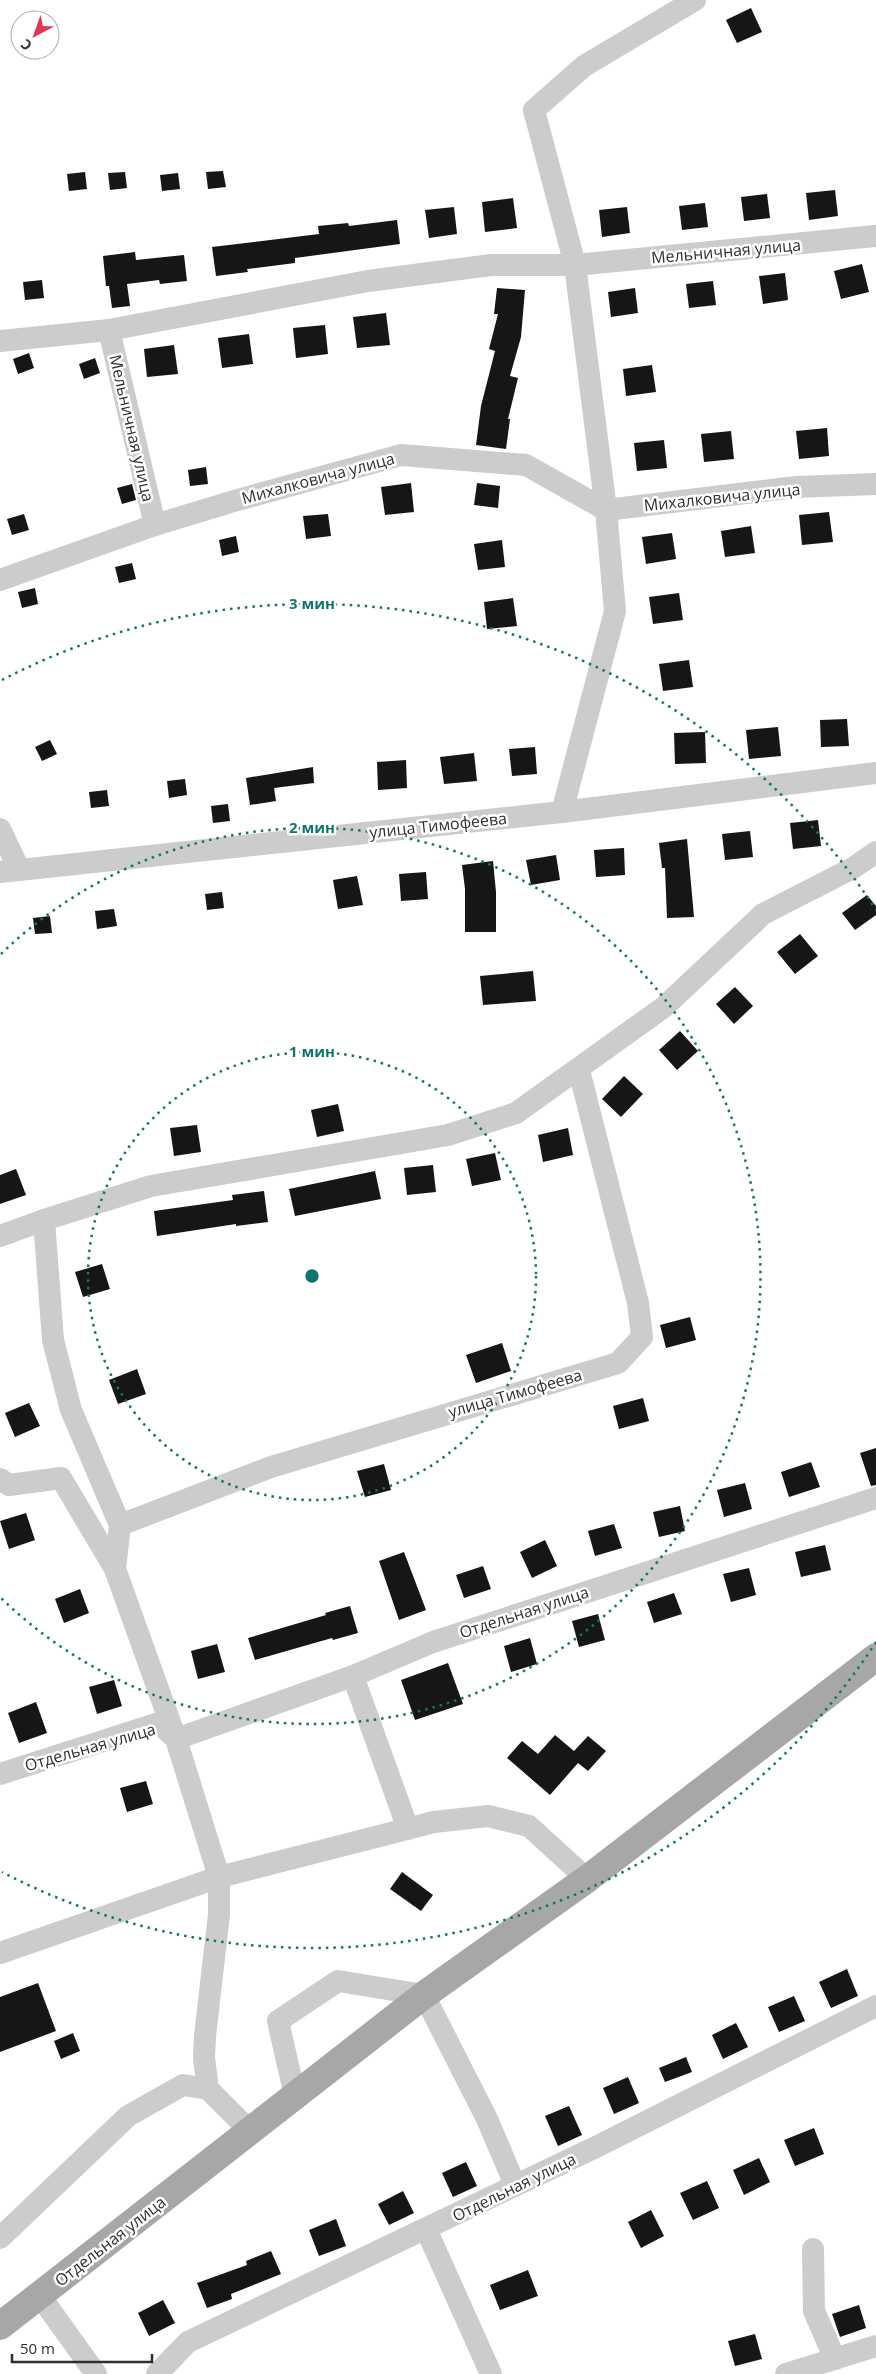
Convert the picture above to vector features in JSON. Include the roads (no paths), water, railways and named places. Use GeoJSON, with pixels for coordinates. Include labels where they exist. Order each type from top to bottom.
{"type":"FeatureCollection","features":[{"type":"Feature","properties":{"kind":"main road","name":"Отдельная улица"},"geometry":{"type":"LineString","coordinates":[[0,2326],[424,1995],[587,1879],[876,1657]]}},
{"type":"Feature","properties":{"kind":"street"},"geometry":{"type":"LineString","coordinates":[[562,812],[615,611],[606,510],[575,265],[534,110],[584,66],[695,0]]}},
{"type":"Feature","properties":{"kind":"street","name":"Мельничная улица"},"geometry":{"type":"LineString","coordinates":[[0,341],[109,330],[368,280],[491,265],[575,265],[876,236]]}},
{"type":"Feature","properties":{"kind":"street","name":"Мельничная улица"},"geometry":{"type":"LineString","coordinates":[[109,330],[155,525]]}},
{"type":"Feature","properties":{"kind":"street","name":"Михалковича улица"},"geometry":{"type":"LineString","coordinates":[[0,580],[155,525],[401,455],[526,465],[606,510],[796,487],[876,484]]}},
{"type":"Feature","properties":{"kind":"street","name":"улица Тимофеева"},"geometry":{"type":"LineString","coordinates":[[9,870],[562,812],[876,773]]}},
{"type":"Feature","properties":{"kind":"street"},"geometry":{"type":"LineString","coordinates":[[0,829],[9,870]]}},
{"type":"Feature","properties":{"kind":"street"},"geometry":{"type":"LineString","coordinates":[[0,1236],[151,1186],[448,1135],[516,1113],[580,1070],[664,1007],[763,914],[853,868],[876,852]]}},
{"type":"Feature","properties":{"kind":"street","name":"улица Тимофеева"},"geometry":{"type":"LineString","coordinates":[[120,1525],[271,1467],[618,1363],[642,1337],[638,1303],[580,1070]]}},
{"type":"Feature","properties":{"kind":"street"},"geometry":{"type":"LineString","coordinates":[[44,1220],[53,1340],[72,1410],[120,1525],[115,1570]]}},
{"type":"Feature","properties":{"kind":"street"},"geometry":{"type":"LineString","coordinates":[[0,1479],[9,1485],[61,1478],[115,1570],[176,1739]]}},
{"type":"Feature","properties":{"kind":"street","name":"Отдельная улица"},"geometry":{"type":"LineString","coordinates":[[176,1739],[353,1676],[434,1642],[876,1498]]}},
{"type":"Feature","properties":{"kind":"street"},"geometry":{"type":"LineString","coordinates":[[353,1676],[408,1829]]}},
{"type":"Feature","properties":{"kind":"street","name":"Отдельная улица"},"geometry":{"type":"LineString","coordinates":[[0,1774],[159,1724],[176,1739],[219,1876],[219,1914],[204,2036],[204,2058],[208,2089]]}},
{"type":"Feature","properties":{"kind":"street"},"geometry":{"type":"LineString","coordinates":[[0,1953],[219,1876],[434,1822],[488,1816],[529,1826],[587,1879]]}},
{"type":"Feature","properties":{"kind":"street"},"geometry":{"type":"LineString","coordinates":[[295,2096],[278,2021],[338,1981],[424,1995],[487,2119],[515,2185]]}},
{"type":"Feature","properties":{"kind":"street","name":"Отдельная улица"},"geometry":{"type":"LineString","coordinates":[[157,2374],[188,2342],[606,2142],[876,2006]]}},
{"type":"Feature","properties":{"kind":"street"},"geometry":{"type":"LineString","coordinates":[[0,2238],[128,2116],[183,2085],[208,2089],[250,2130]]}},
{"type":"Feature","properties":{"kind":"street"},"geometry":{"type":"LineString","coordinates":[[426,2229],[491,2374]]}},
{"type":"Feature","properties":{"kind":"street"},"geometry":{"type":"LineString","coordinates":[[813,2249],[814,2311],[835,2359]]}},
{"type":"Feature","properties":{"kind":"street","name":"Отдельная улица"},"geometry":{"type":"LineString","coordinates":[[40,2296],[96,2374]]}},
{"type":"Feature","properties":{"kind":"street"},"geometry":{"type":"LineString","coordinates":[[786,2374],[876,2346]]}}]}
